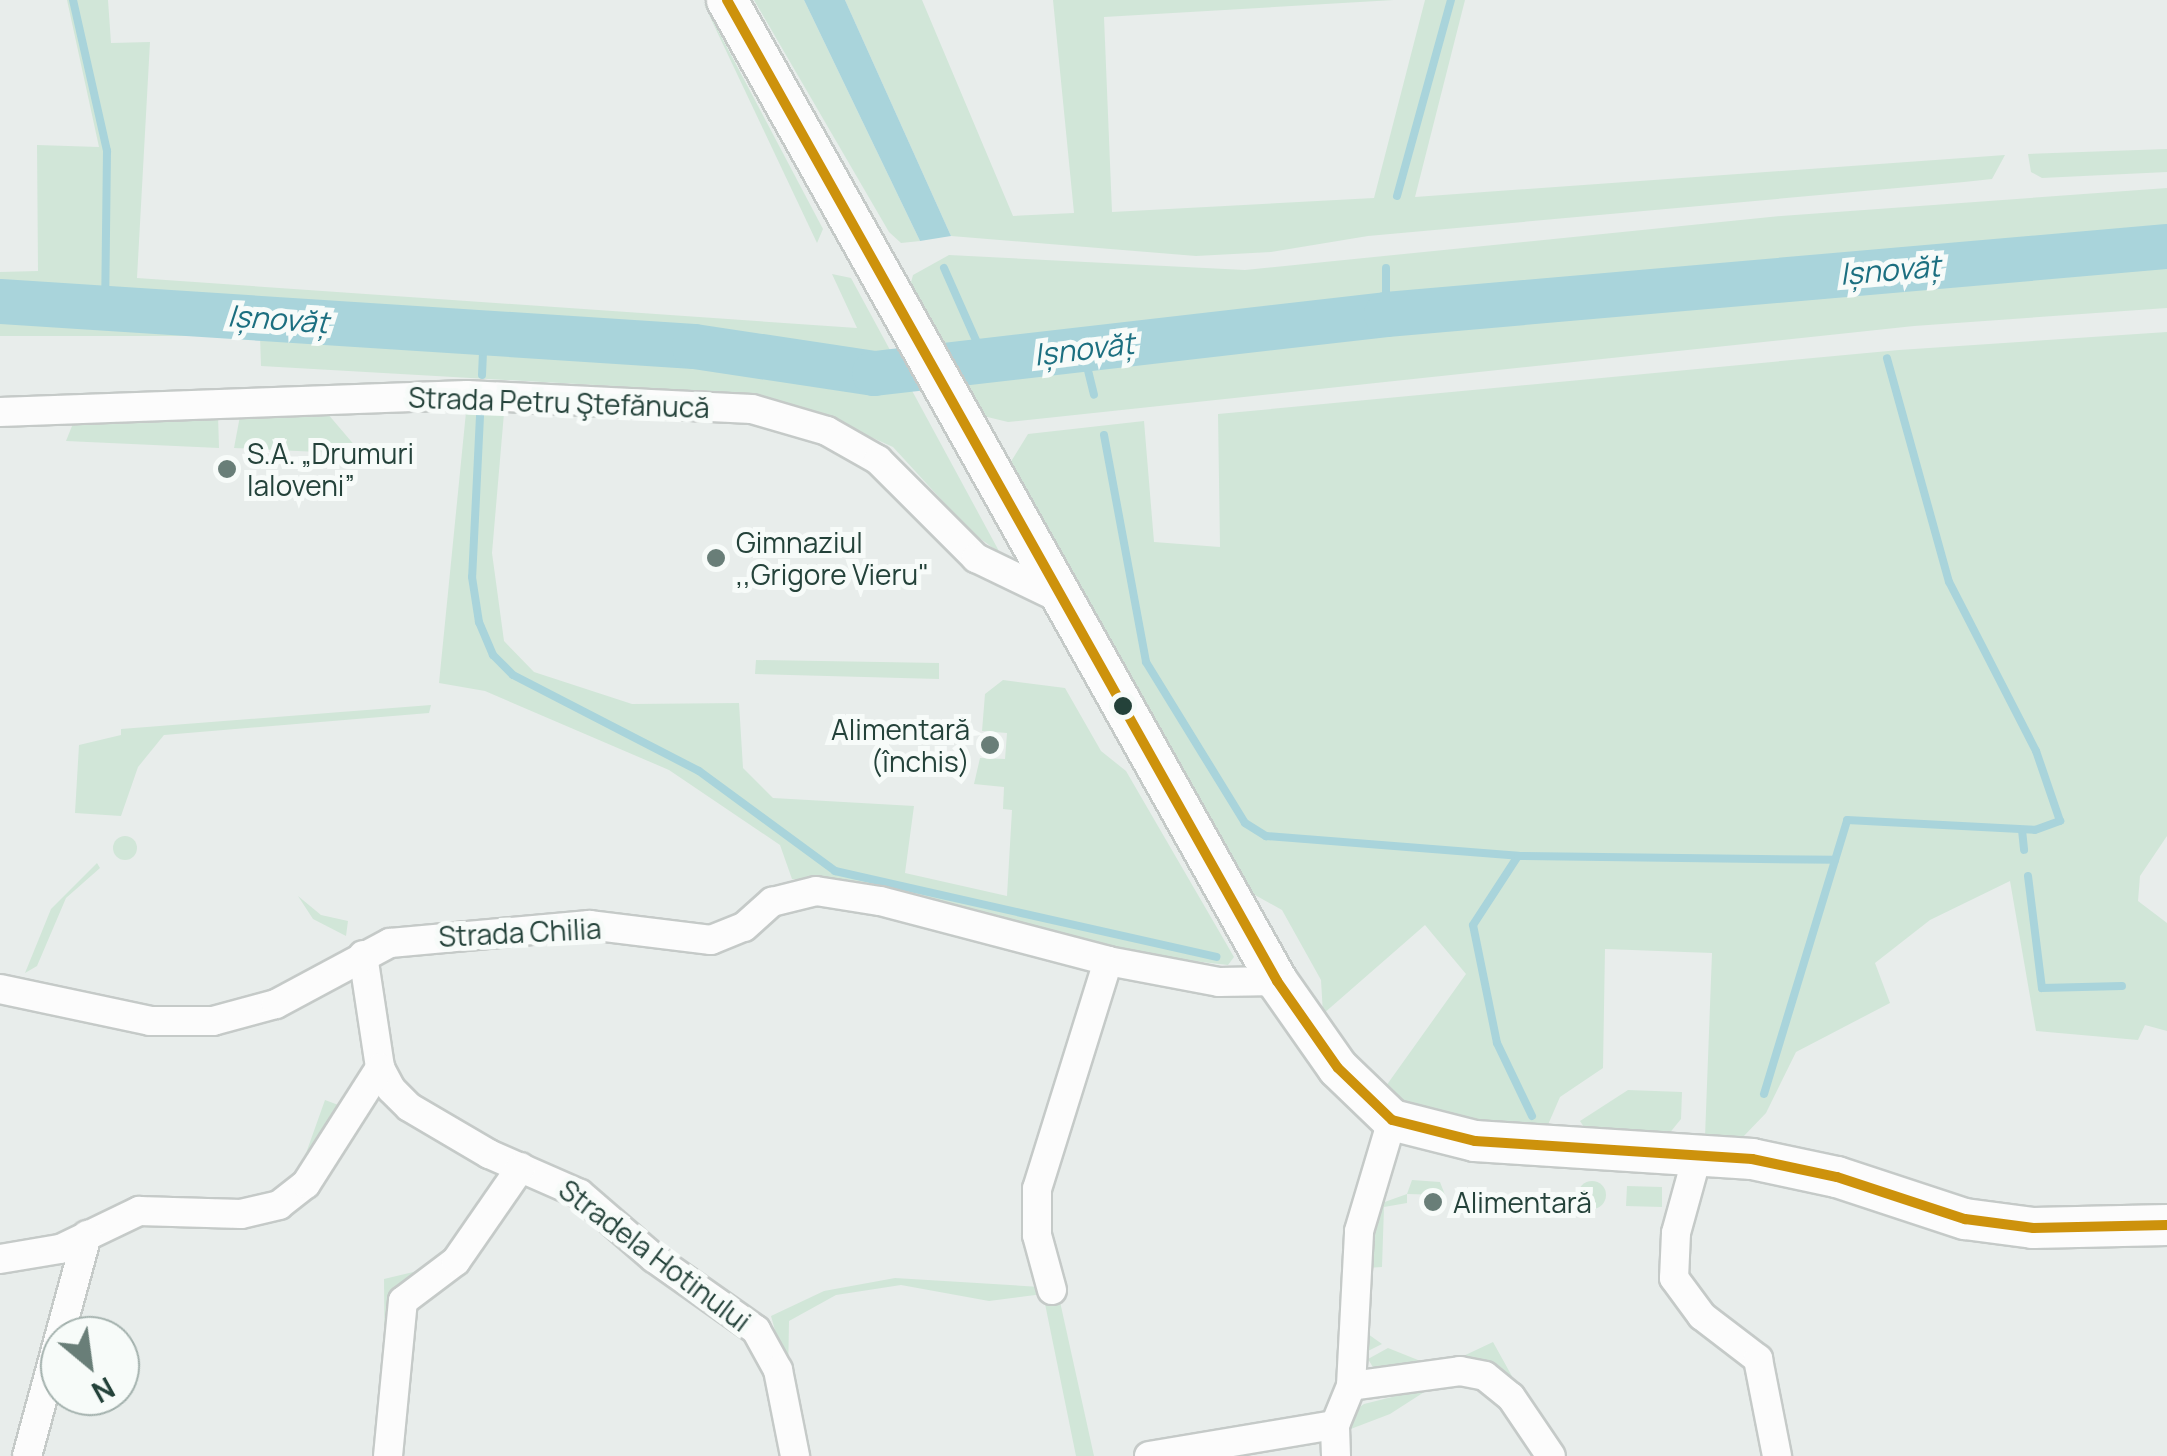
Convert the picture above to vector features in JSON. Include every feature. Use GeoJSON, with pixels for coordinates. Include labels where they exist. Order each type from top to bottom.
{"type":"FeatureCollection","features":[{"type":"Feature","properties":{"kind":"main road"},"geometry":{"type":"LineString","coordinates":[[727,0],[960,425],[1277,981],[1338,1068],[1392,1120],[1475,1140],[1698,1153],[1837,1178],[1966,1220],[2032,1228],[2167,1225]]}},
{"type":"Feature","properties":{"kind":"street","name":"Strada Petru Ştefănucă"},"geometry":{"type":"LineString","coordinates":[[0,412],[467,395],[752,409],[827,431],[878,460],[976,558],[1057,597]]}},
{"type":"Feature","properties":{"kind":"street","name":"Strada Chilia"},"geometry":{"type":"LineString","coordinates":[[0,988],[150,1021],[213,1021],[276,1004],[362,955],[424,936],[571,926],[711,940],[744,927],[772,902],[816,891],[1108,961],[1219,982],[1277,981]]}},
{"type":"Feature","properties":{"kind":"street"},"geometry":{"type":"LineString","coordinates":[[0,1259],[41,1255],[139,1211],[242,1214],[279,1204],[306,1184],[380,1068],[362,955]]}},
{"type":"Feature","properties":{"kind":"street"},"geometry":{"type":"LineString","coordinates":[[1052,1290],[1037,1235],[1037,1189],[1108,961]]}},
{"type":"Feature","properties":{"kind":"street","name":"Stradela Hotinului"},"geometry":{"type":"LineString","coordinates":[[380,1068],[409,1107],[580,1194],[654,1258],[756,1330],[778,1370],[794,1456]]}},
{"type":"Feature","properties":{"kind":"street"},"geometry":{"type":"LineString","coordinates":[[1336,1456],[1335,1425],[1350,1386],[1354,1262],[1392,1120]]}},
{"type":"Feature","properties":{"kind":"street"},"geometry":{"type":"LineString","coordinates":[[1698,1153],[1676,1233],[1674,1278],[1702,1316],[1758,1359],[1777,1456]]}},
{"type":"Feature","properties":{"kind":"street"},"geometry":{"type":"LineString","coordinates":[[388,1456],[403,1301],[456,1261],[521,1167]]}},
{"type":"Feature","properties":{"kind":"street"},"geometry":{"type":"LineString","coordinates":[[27,1456],[87,1235]]}},
{"type":"Feature","properties":{"kind":"street"},"geometry":{"type":"LineString","coordinates":[[1350,1386],[1460,1371],[1485,1376],[1511,1397],[1551,1456]]}},
{"type":"Feature","properties":{"kind":"street"},"geometry":{"type":"LineString","coordinates":[[1148,1456],[1335,1425]]}},
{"type":"Feature","properties":{"kind":"green space"},"geometry":{"type":"Polygon","coordinates":[[[67,0],[108,0],[111,43],[150,42],[137,278],[857,328],[832,274],[851,278],[1000,553],[971,532],[893,447],[810,410],[752,394],[261,366],[260,336],[0,336],[0,272],[38,271],[37,145],[99,147],[67,0]]]}},
{"type":"Feature","properties":{"kind":"green space"},"geometry":{"type":"Polygon","coordinates":[[[702,0],[823,229],[817,243],[702,0]]]}},
{"type":"Feature","properties":{"kind":"green space"},"geometry":{"type":"Polygon","coordinates":[[[754,0],[804,0],[920,241],[901,243],[889,232],[754,0]]]}},
{"type":"Feature","properties":{"kind":"green space"},"geometry":{"type":"Polygon","coordinates":[[[845,0],[922,0],[1013,216],[1074,213],[1053,0],[1394,0],[1104,17],[1112,212],[1374,198],[1425,0],[1465,0],[1415,197],[2005,155],[1992,179],[1368,236],[1271,252],[1196,256],[951,236],[845,0]]]}},
{"type":"Feature","properties":{"kind":"green space"},"geometry":{"type":"Polygon","coordinates":[[[2167,149],[2167,172],[2042,178],[2031,172],[2028,154],[2167,149]]]}},
{"type":"Feature","properties":{"kind":"green space"},"geometry":{"type":"Polygon","coordinates":[[[2167,188],[2167,308],[1914,326],[1008,422],[975,414],[908,294],[913,275],[949,255],[1245,270],[1781,216],[2167,188]]]}},
{"type":"Feature","properties":{"kind":"green space"},"geometry":{"type":"Polygon","coordinates":[[[2167,332],[2167,836],[2140,876],[2138,901],[2167,923],[2167,1031],[2145,1025],[2138,1040],[2036,1031],[2010,881],[1930,920],[1875,963],[1890,1003],[1796,1052],[1766,1113],[1742,1138],[1705,1137],[1712,953],[1605,949],[1603,1068],[1560,1097],[1547,1127],[1424,1116],[1381,1093],[1466,974],[1425,925],[1323,1014],[1321,980],[1282,910],[1246,890],[1007,468],[1028,434],[1144,421],[1154,542],[1220,547],[1218,414],[1899,350],[2167,332]]]}},
{"type":"Feature","properties":{"kind":"green space"},"geometry":{"type":"Polygon","coordinates":[[[466,412],[504,413],[492,553],[504,641],[534,672],[632,704],[739,703],[743,768],[773,798],[914,806],[905,873],[1007,896],[1012,810],[1003,809],[1004,787],[974,784],[980,758],[1005,759],[1007,733],[982,731],[985,694],[1003,680],[1065,688],[1101,751],[1126,771],[1234,957],[1228,965],[1123,953],[833,882],[792,879],[780,845],[669,770],[485,691],[439,683],[466,412]]]}},
{"type":"Feature","properties":{"kind":"green space"},"geometry":{"type":"Polygon","coordinates":[[[327,413],[362,454],[234,448],[240,416],[327,413]]]}},
{"type":"Feature","properties":{"kind":"green space"},"geometry":{"type":"Polygon","coordinates":[[[218,415],[219,448],[66,441],[74,421],[218,415]]]}},
{"type":"Feature","properties":{"kind":"green space"},"geometry":{"type":"Polygon","coordinates":[[[756,660],[939,663],[939,679],[755,674],[756,660]]]}},
{"type":"Feature","properties":{"kind":"green space"},"geometry":{"type":"Polygon","coordinates":[[[431,705],[429,713],[164,735],[138,767],[121,816],[75,813],[79,745],[121,735],[121,729],[431,705]]]}},
{"type":"Feature","properties":{"kind":"green space"},"geometry":{"type":"Polygon","coordinates":[[[125,836],[134,839],[134,857],[125,860],[116,857],[113,848],[116,839],[125,836]]]}},
{"type":"Feature","properties":{"kind":"green space"},"geometry":{"type":"Polygon","coordinates":[[[97,863],[100,868],[66,898],[37,966],[25,973],[51,909],[97,863]]]}},
{"type":"Feature","properties":{"kind":"green space"},"geometry":{"type":"Polygon","coordinates":[[[298,896],[321,915],[348,921],[346,936],[313,919],[298,896]]]}},
{"type":"Feature","properties":{"kind":"green space"},"geometry":{"type":"Polygon","coordinates":[[[1628,1090],[1682,1092],[1681,1119],[1668,1135],[1586,1130],[1580,1121],[1628,1090]]]}},
{"type":"Feature","properties":{"kind":"green space"},"geometry":{"type":"Polygon","coordinates":[[[325,1100],[349,1109],[300,1181],[283,1190],[300,1170],[325,1100]]]}},
{"type":"Feature","properties":{"kind":"green space"},"geometry":{"type":"Polygon","coordinates":[[[1412,1180],[1440,1182],[1445,1195],[1407,1194],[1412,1180]]]}},
{"type":"Feature","properties":{"kind":"green space"},"geometry":{"type":"Polygon","coordinates":[[[1592,1181],[1602,1185],[1606,1195],[1602,1205],[1592,1209],[1582,1205],[1578,1195],[1582,1185],[1592,1181]]]}},
{"type":"Feature","properties":{"kind":"green space"},"geometry":{"type":"Polygon","coordinates":[[[1627,1186],[1662,1187],[1662,1207],[1626,1206],[1627,1186]]]}},
{"type":"Feature","properties":{"kind":"green space"},"geometry":{"type":"Polygon","coordinates":[[[1407,1194],[1407,1203],[1384,1207],[1382,1267],[1366,1268],[1363,1304],[1368,1334],[1382,1344],[1366,1352],[1358,1296],[1379,1204],[1407,1194]]]}},
{"type":"Feature","properties":{"kind":"green space"},"geometry":{"type":"Polygon","coordinates":[[[430,1268],[385,1390],[384,1279],[430,1268]]]}},
{"type":"Feature","properties":{"kind":"green space"},"geometry":{"type":"Polygon","coordinates":[[[895,1278],[1057,1288],[1094,1456],[1076,1456],[1043,1294],[989,1301],[901,1285],[836,1295],[789,1321],[788,1377],[771,1316],[824,1291],[895,1278]]]}},
{"type":"Feature","properties":{"kind":"green space"},"geometry":{"type":"Polygon","coordinates":[[[1493,1342],[1538,1423],[1511,1389],[1374,1369],[1368,1359],[1388,1348],[1438,1368],[1493,1342]]]}},
{"type":"Feature","properties":{"kind":"green space"},"geometry":{"type":"Polygon","coordinates":[[[1432,1387],[1390,1414],[1348,1430],[1351,1413],[1364,1404],[1432,1387]]]}},
{"type":"Feature","properties":{"kind":"water"},"geometry":{"type":"Polygon","coordinates":[[[804,0],[845,0],[951,236],[920,241],[804,0]]]}},
{"type":"Feature","properties":{"kind":"waterway"},"geometry":{"type":"LineString","coordinates":[[73,0],[107,151],[105,308]]}},
{"type":"Feature","properties":{"kind":"waterway"},"geometry":{"type":"LineString","coordinates":[[1397,196],[1451,0]]}},
{"type":"Feature","properties":{"kind":"waterway","name":"Ișnovăț"},"geometry":{"type":"LineString","coordinates":[[0,301],[694,346],[874,373],[1386,314],[2167,246]]}},
{"type":"Feature","properties":{"kind":"waterway"},"geometry":{"type":"LineString","coordinates":[[944,268],[983,356]]}},
{"type":"Feature","properties":{"kind":"waterway"},"geometry":{"type":"LineString","coordinates":[[1386,268],[1386,314]]}},
{"type":"Feature","properties":{"kind":"waterway"},"geometry":{"type":"LineString","coordinates":[[482,375],[484,330]]}},
{"type":"Feature","properties":{"kind":"waterway"},"geometry":{"type":"LineString","coordinates":[[1082,346],[1094,395]]}},
{"type":"Feature","properties":{"kind":"waterway"},"geometry":{"type":"LineString","coordinates":[[1764,1094],[1847,820],[2035,830],[2060,821],[2036,751],[1949,582],[1887,358]]}},
{"type":"Feature","properties":{"kind":"waterway"},"geometry":{"type":"LineString","coordinates":[[480,416],[472,577],[479,622],[493,655],[513,675],[699,771],[835,871],[1216,957]]}},
{"type":"Feature","properties":{"kind":"waterway"},"geometry":{"type":"LineString","coordinates":[[1104,435],[1146,662],[1245,823],[1266,836],[1518,856]]}},
{"type":"Feature","properties":{"kind":"waterway"},"geometry":{"type":"LineString","coordinates":[[2022,830],[2024,850]]}},
{"type":"Feature","properties":{"kind":"waterway"},"geometry":{"type":"LineString","coordinates":[[1532,1116],[1497,1043],[1473,925],[1518,856],[1835,860]]}},
{"type":"Feature","properties":{"kind":"waterway"},"geometry":{"type":"LineString","coordinates":[[2028,876],[2042,988],[2122,986]]}},
{"type":"Feature","properties":{"kind":"transit line"},"geometry":{"type":"LineString","coordinates":[[727,0],[1277,981],[1338,1068],[1392,1120],[1475,1141],[1752,1159],[1837,1177],[1965,1219],[2033,1228],[2167,1225]]}},
{"type":"Feature","properties":{"kind":"place","name":"S.A. „Drumuri Ialoveni”"},"geometry":{"type":"Point","coordinates":[227,469]}},
{"type":"Feature","properties":{"kind":"place","name":"Gimnaziul ,,Grigore Vieru\""},"geometry":{"type":"Point","coordinates":[716,558]}},
{"type":"Feature","properties":{"kind":"place","name":"Alimentară (închis)"},"geometry":{"type":"Point","coordinates":[990,745]}},
{"type":"Feature","properties":{"kind":"place","name":"Alimentară"},"geometry":{"type":"Point","coordinates":[1433,1202]}}]}
